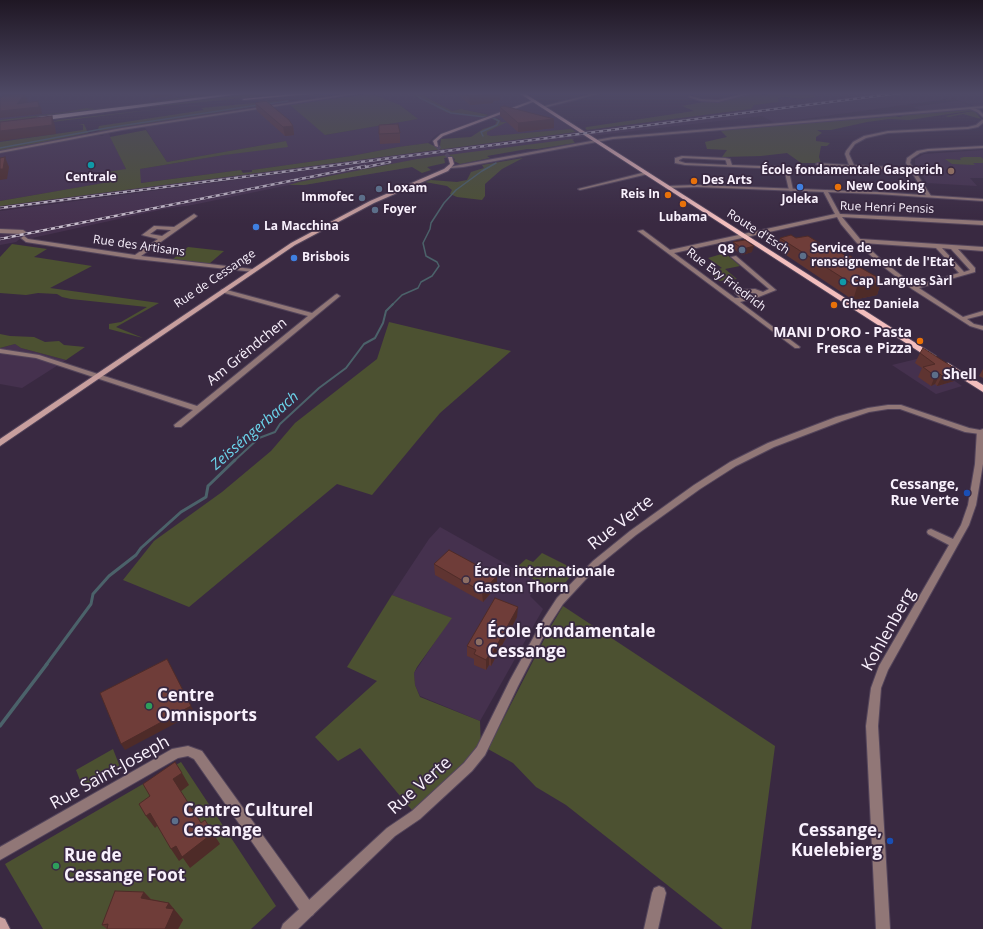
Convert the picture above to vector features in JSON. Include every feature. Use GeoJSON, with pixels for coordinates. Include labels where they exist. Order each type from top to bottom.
{"type":"FeatureCollection","features":[{"type":"Feature","properties":{"kind":"main road"},"geometry":{"type":"LineString","coordinates":[[438,146],[435,141],[440,136]]}},
{"type":"Feature","properties":{"kind":"main road","name":"Route d'Esch"},"geometry":{"type":"LineString","coordinates":[[590,136],[983,389]]}},
{"type":"Feature","properties":{"kind":"main road"},"geometry":{"type":"LineString","coordinates":[[450,158],[452,162],[451,166]]}},
{"type":"Feature","properties":{"kind":"main road","name":"Rue de Cessange"},"geometry":{"type":"LineString","coordinates":[[0,443],[293,244],[322,227],[372,202],[439,174],[451,166]]}},
{"type":"Feature","properties":{"kind":"main road"},"geometry":{"type":"LineString","coordinates":[[0,924],[3,929]]}},
{"type":"Feature","properties":{"kind":"street"},"geometry":{"type":"LineString","coordinates":[[0,152],[80,136]]}},
{"type":"Feature","properties":{"kind":"street"},"geometry":{"type":"LineString","coordinates":[[451,166],[463,166],[596,140],[633,136]]}},
{"type":"Feature","properties":{"kind":"street"},"geometry":{"type":"LineString","coordinates":[[852,166],[847,154],[848,151],[854,143],[868,136]]}},
{"type":"Feature","properties":{"kind":"street"},"geometry":{"type":"LineString","coordinates":[[929,196],[908,163],[909,158],[919,152],[983,147]]}},
{"type":"Feature","properties":{"kind":"street"},"geometry":{"type":"LineString","coordinates":[[730,166],[728,160],[725,159],[682,157],[677,159],[677,162],[685,164],[730,166],[786,168],[791,190]]}},
{"type":"Feature","properties":{"kind":"street"},"geometry":{"type":"LineString","coordinates":[[818,164],[913,170]]}},
{"type":"Feature","properties":{"kind":"street"},"geometry":{"type":"LineString","coordinates":[[580,189],[646,173]]}},
{"type":"Feature","properties":{"kind":"street"},"geometry":{"type":"LineString","coordinates":[[668,187],[689,186],[825,191],[983,200]]}},
{"type":"Feature","properties":{"kind":"street"},"geometry":{"type":"LineString","coordinates":[[825,191],[843,223],[858,241],[882,263],[914,288],[962,319],[972,325],[983,328]]}},
{"type":"Feature","properties":{"kind":"street","name":"Rue Henri Pensis"},"geometry":{"type":"LineString","coordinates":[[670,252],[838,215],[983,223]]}},
{"type":"Feature","properties":{"kind":"street"},"geometry":{"type":"LineString","coordinates":[[136,257],[194,216]]}},
{"type":"Feature","properties":{"kind":"street"},"geometry":{"type":"LineString","coordinates":[[163,238],[145,235],[156,227],[175,229]]}},
{"type":"Feature","properties":{"kind":"street","name":"Rue des Artisans"},"geometry":{"type":"LineString","coordinates":[[0,231],[23,235],[26,240],[136,257],[252,272]]}},
{"type":"Feature","properties":{"kind":"street","name":"Rue Evy Friedrich"},"geometry":{"type":"LineString","coordinates":[[642,231],[797,347]]}},
{"type":"Feature","properties":{"kind":"street"},"geometry":{"type":"LineString","coordinates":[[858,241],[983,249]]}},
{"type":"Feature","properties":{"kind":"street"},"geometry":{"type":"LineString","coordinates":[[938,247],[963,274]]}},
{"type":"Feature","properties":{"kind":"street"},"geometry":{"type":"LineString","coordinates":[[914,288],[973,271],[973,269],[953,247]]}},
{"type":"Feature","properties":{"kind":"street"},"geometry":{"type":"LineString","coordinates":[[734,257],[772,290],[744,299],[735,300]]}},
{"type":"Feature","properties":{"kind":"street","name":"Am Grëndchen"},"geometry":{"type":"LineString","coordinates":[[223,291],[313,316]]}},
{"type":"Feature","properties":{"kind":"street"},"geometry":{"type":"LineString","coordinates":[[744,299],[738,293],[739,291],[755,291],[762,294]]}},
{"type":"Feature","properties":{"kind":"street","name":"Am Grëndchen"},"geometry":{"type":"LineString","coordinates":[[178,425],[337,296]]}},
{"type":"Feature","properties":{"kind":"street"},"geometry":{"type":"LineString","coordinates":[[962,319],[983,313]]}},
{"type":"Feature","properties":{"kind":"street"},"geometry":{"type":"LineString","coordinates":[[972,325],[983,320]]}},
{"type":"Feature","properties":{"kind":"street"},"geometry":{"type":"LineString","coordinates":[[972,325],[973,328],[983,334]]}},
{"type":"Feature","properties":{"kind":"street"},"geometry":{"type":"LineString","coordinates":[[0,351],[9,351],[37,356],[198,409]]}},
{"type":"Feature","properties":{"kind":"street"},"geometry":{"type":"LineString","coordinates":[[0,355],[9,351]]}},
{"type":"Feature","properties":{"kind":"street","name":"Rue Verte"},"geometry":{"type":"LineString","coordinates":[[288,929],[391,832],[416,815],[468,767],[481,751],[529,656],[560,601],[596,564],[634,533],[697,487],[733,464],[771,445],[839,419],[868,410],[901,407],[948,424],[981,432]]}},
{"type":"Feature","properties":{"kind":"street","name":"Kohlenberg"},"geometry":{"type":"LineString","coordinates":[[883,929],[872,726],[876,688],[883,669],[965,524],[972,505],[979,464],[981,432]]}},
{"type":"Feature","properties":{"kind":"street"},"geometry":{"type":"LineString","coordinates":[[931,532],[955,544]]}},
{"type":"Feature","properties":{"kind":"street","name":"Rue Saint-Joseph"},"geometry":{"type":"LineString","coordinates":[[0,854],[176,753],[188,751],[198,755],[308,910]]}},
{"type":"Feature","properties":{"kind":"street"},"geometry":{"type":"LineString","coordinates":[[651,929],[660,893]]}},
{"type":"Feature","properties":{"kind":"shaded area"},"geometry":{"type":"Polygon","coordinates":[[[87,136],[110,136],[126,169],[110,182],[0,201],[0,154],[87,136]]]}},
{"type":"Feature","properties":{"kind":"shaded area"},"geometry":{"type":"Polygon","coordinates":[[[151,136],[435,136],[428,143],[351,156],[252,170],[241,170],[140,183],[140,169],[224,155],[286,141],[167,162],[151,136]]]}},
{"type":"Feature","properties":{"kind":"shaded area"},"geometry":{"type":"Polygon","coordinates":[[[509,136],[587,136],[573,138],[574,140],[455,159],[452,157],[444,158],[445,160],[412,167],[304,185],[289,185],[192,205],[164,209],[32,238],[22,237],[16,242],[0,245],[0,211],[362,163],[0,210],[0,206],[509,136]]]}},
{"type":"Feature","properties":{"kind":"shaded area","name":"École fondamentale Gasperich"},"geometry":{"type":"Polygon","coordinates":[[[983,150],[983,178],[970,178],[977,186],[927,183],[915,164],[915,159],[924,154],[983,150]]]}},
{"type":"Feature","properties":{"kind":"shaded area"},"geometry":{"type":"Polygon","coordinates":[[[15,344],[21,348],[66,360],[22,388],[0,384],[0,348],[15,344]]]}},
{"type":"Feature","properties":{"kind":"shaded area"},"geometry":{"type":"Polygon","coordinates":[[[921,358],[962,386],[936,394],[892,365],[921,358]]]}},
{"type":"Feature","properties":{"kind":"shaded area","name":"École fondamentale Cessange"},"geometry":{"type":"Polygon","coordinates":[[[440,527],[538,582],[530,596],[543,609],[480,721],[420,696],[415,685],[414,673],[451,618],[392,595],[429,539],[440,527]]]}},
{"type":"Feature","properties":{"kind":"green space"},"geometry":{"type":"Polygon","coordinates":[[[39,136],[72,136],[0,151],[0,142],[39,136]]]}},
{"type":"Feature","properties":{"kind":"green space"},"geometry":{"type":"Polygon","coordinates":[[[113,136],[150,136],[167,162],[286,141],[288,147],[224,155],[140,169],[141,183],[241,170],[243,173],[252,172],[252,170],[428,143],[434,146],[440,146],[441,139],[471,137],[542,136],[0,206],[0,201],[109,182],[107,172],[126,169],[110,137],[113,136]]]}},
{"type":"Feature","properties":{"kind":"green space"},"geometry":{"type":"Polygon","coordinates":[[[817,136],[816,141],[830,143],[827,146],[821,146],[819,157],[821,163],[801,163],[787,153],[761,156],[722,157],[727,150],[707,149],[705,142],[727,137],[817,136]]]}},
{"type":"Feature","properties":{"kind":"green space"},"geometry":{"type":"Polygon","coordinates":[[[572,139],[575,143],[487,156],[490,158],[460,164],[454,161],[455,159],[452,157],[444,158],[445,163],[427,167],[431,170],[422,173],[412,167],[304,185],[289,185],[417,159],[572,139]]]}},
{"type":"Feature","properties":{"kind":"green space"},"geometry":{"type":"Polygon","coordinates":[[[981,157],[983,159],[983,163],[973,163],[975,165],[952,164],[945,159],[961,160],[960,158],[981,157]]]}},
{"type":"Feature","properties":{"kind":"green space"},"geometry":{"type":"Polygon","coordinates":[[[523,158],[502,169],[485,184],[485,196],[482,200],[457,197],[450,194],[452,190],[447,186],[425,182],[431,180],[457,182],[467,180],[471,172],[484,168],[482,165],[523,158]]]}},
{"type":"Feature","properties":{"kind":"green space"},"geometry":{"type":"Polygon","coordinates":[[[12,244],[47,249],[34,257],[92,266],[50,288],[159,303],[116,327],[143,338],[109,329],[109,324],[121,322],[147,307],[71,299],[57,294],[38,293],[26,295],[0,293],[0,257],[12,244]]]}},
{"type":"Feature","properties":{"kind":"green space"},"geometry":{"type":"Polygon","coordinates":[[[188,247],[224,251],[209,264],[173,259],[188,247]]]}},
{"type":"Feature","properties":{"kind":"green space"},"geometry":{"type":"Polygon","coordinates":[[[725,253],[740,266],[725,269],[737,279],[719,281],[708,272],[722,268],[708,258],[725,253]]]}},
{"type":"Feature","properties":{"kind":"green space"},"geometry":{"type":"Polygon","coordinates":[[[389,322],[511,351],[440,413],[372,495],[337,484],[189,607],[123,580],[154,541],[222,492],[271,451],[295,423],[377,359],[389,322]]]}},
{"type":"Feature","properties":{"kind":"green space"},"geometry":{"type":"Polygon","coordinates":[[[0,334],[34,337],[45,342],[59,341],[64,345],[85,347],[66,360],[21,348],[15,344],[0,348],[0,334]]]}},
{"type":"Feature","properties":{"kind":"green space"},"geometry":{"type":"Polygon","coordinates":[[[542,553],[576,570],[559,590],[538,582],[515,569],[526,559],[533,562],[542,553]]]}},
{"type":"Feature","properties":{"kind":"green space"},"geometry":{"type":"Polygon","coordinates":[[[392,595],[452,618],[417,667],[414,673],[415,685],[420,697],[480,721],[481,751],[416,815],[360,748],[338,761],[315,737],[377,681],[347,667],[392,595]]]}},
{"type":"Feature","properties":{"kind":"green space"},"geometry":{"type":"Polygon","coordinates":[[[563,606],[775,746],[751,929],[723,929],[566,805],[536,787],[513,763],[488,749],[550,628],[563,606]]]}},
{"type":"Feature","properties":{"kind":"green space"},"geometry":{"type":"Polygon","coordinates":[[[113,749],[120,767],[83,788],[76,770],[113,749]]]}},
{"type":"Feature","properties":{"kind":"green space"},"geometry":{"type":"Polygon","coordinates":[[[181,762],[276,906],[251,929],[43,929],[5,864],[181,762]]]}},
{"type":"Feature","properties":{"kind":"building"},"geometry":{"type":"Polygon","coordinates":[[[5,157],[3,169],[0,169],[0,158],[5,157]]]}},
{"type":"Feature","properties":{"kind":"building"},"geometry":{"type":"Polygon","coordinates":[[[791,235],[796,238],[808,236],[834,252],[838,251],[846,256],[851,256],[861,268],[877,277],[881,282],[857,287],[780,238],[791,235]]]}},
{"type":"Feature","properties":{"kind":"building"},"geometry":{"type":"Polygon","coordinates":[[[745,240],[754,246],[743,249],[733,242],[745,240]]]}},
{"type":"Feature","properties":{"kind":"building"},"geometry":{"type":"Polygon","coordinates":[[[923,348],[959,371],[942,376],[940,374],[935,376],[923,367],[935,364],[920,353],[923,348]]]}},
{"type":"Feature","properties":{"kind":"building"},"geometry":{"type":"Polygon","coordinates":[[[449,550],[497,576],[482,592],[434,564],[449,550]]]}},
{"type":"Feature","properties":{"kind":"building"},"geometry":{"type":"Polygon","coordinates":[[[495,598],[518,607],[491,656],[489,655],[486,660],[474,654],[476,650],[467,646],[495,598]]]}},
{"type":"Feature","properties":{"kind":"building","name":"Centre Omnisports"},"geometry":{"type":"Polygon","coordinates":[[[167,659],[191,706],[121,744],[100,693],[167,659]]]}},
{"type":"Feature","properties":{"kind":"building","name":"Centre Culturel Cessange"},"geometry":{"type":"Polygon","coordinates":[[[175,762],[182,773],[173,779],[201,823],[205,820],[213,833],[182,857],[176,846],[171,849],[150,813],[146,816],[139,804],[150,796],[143,784],[175,762]]]}},
{"type":"Feature","properties":{"kind":"building"},"geometry":{"type":"Polygon","coordinates":[[[115,891],[144,892],[141,898],[169,903],[166,908],[174,909],[165,929],[107,929],[108,924],[102,925],[115,891]]]}},
{"type":"Feature","properties":{"kind":"waterway"},"geometry":{"type":"LineString","coordinates":[[0,148],[62,136]]}},
{"type":"Feature","properties":{"kind":"waterway","name":"Zeisséngerbaach"},"geometry":{"type":"LineString","coordinates":[[234,461],[259,438],[275,432],[280,424],[319,388],[346,368],[364,344],[375,338],[383,323],[386,311],[402,295],[418,288],[421,282],[432,276],[439,266],[437,262],[426,256],[423,243],[430,229],[431,223],[444,203],[456,190],[482,171],[496,163]]}},
{"type":"Feature","properties":{"kind":"waterway","name":"Zeisséngerbaach"},"geometry":{"type":"LineString","coordinates":[[46,665],[91,604],[93,594],[109,576],[136,555],[141,548],[181,512],[206,497],[208,486],[235,460]]}},
{"type":"Feature","properties":{"kind":"waterway","name":"Zeisséngerbaach"},"geometry":{"type":"LineString","coordinates":[[0,726],[47,664]]}},
{"type":"Feature","properties":{"kind":"tunnel"},"geometry":{"type":"LineString","coordinates":[[437,146],[450,158]]}},
{"type":"Feature","properties":{"kind":"railway"},"geometry":{"type":"LineString","coordinates":[[0,208],[561,136]]}},
{"type":"Feature","properties":{"kind":"railway"},"geometry":{"type":"LineString","coordinates":[[361,168],[390,162]]}},
{"type":"Feature","properties":{"kind":"railway"},"geometry":{"type":"LineString","coordinates":[[0,239],[365,166]]}},
{"type":"Feature","properties":{"kind":"place","name":"Centrale"},"geometry":{"type":"Point","coordinates":[91,165]}},
{"type":"Feature","properties":{"kind":"place","name":"École fondamentale Gasperich"},"geometry":{"type":"Point","coordinates":[951,171]}},
{"type":"Feature","properties":{"kind":"place","name":"Des Arts"},"geometry":{"type":"Point","coordinates":[694,181]}},
{"type":"Feature","properties":{"kind":"place","name":"Joleka"},"geometry":{"type":"Point","coordinates":[800,187]}},
{"type":"Feature","properties":{"kind":"place","name":"New Cooking"},"geometry":{"type":"Point","coordinates":[838,187]}},
{"type":"Feature","properties":{"kind":"place","name":"Loxam"},"geometry":{"type":"Point","coordinates":[379,189]}},
{"type":"Feature","properties":{"kind":"place","name":"Reis In"},"geometry":{"type":"Point","coordinates":[668,195]}},
{"type":"Feature","properties":{"kind":"place","name":"Immofec"},"geometry":{"type":"Point","coordinates":[362,198]}},
{"type":"Feature","properties":{"kind":"place","name":"Lubama"},"geometry":{"type":"Point","coordinates":[683,204]}},
{"type":"Feature","properties":{"kind":"place","name":"Foyer"},"geometry":{"type":"Point","coordinates":[375,210]}},
{"type":"Feature","properties":{"kind":"place","name":"La Macchina"},"geometry":{"type":"Point","coordinates":[256,227]}},
{"type":"Feature","properties":{"kind":"place","name":"Q8"},"geometry":{"type":"Point","coordinates":[742,250]}},
{"type":"Feature","properties":{"kind":"place","name":"Service de renseignement de l'Etat"},"geometry":{"type":"Point","coordinates":[803,256]}},
{"type":"Feature","properties":{"kind":"place","name":"Brisbois"},"geometry":{"type":"Point","coordinates":[294,258]}},
{"type":"Feature","properties":{"kind":"place","name":"Cap Langues Sàrl"},"geometry":{"type":"Point","coordinates":[843,282]}},
{"type":"Feature","properties":{"kind":"place","name":"Chez Daniela"},"geometry":{"type":"Point","coordinates":[834,305]}},
{"type":"Feature","properties":{"kind":"place","name":"MANI D'ORO - Pasta Fresca e Pizza"},"geometry":{"type":"Point","coordinates":[920,341]}},
{"type":"Feature","properties":{"kind":"place","name":"Shell"},"geometry":{"type":"Point","coordinates":[935,375]}},
{"type":"Feature","properties":{"kind":"place","name":"Cessange, Rue Verte"},"geometry":{"type":"Point","coordinates":[967,493]}},
{"type":"Feature","properties":{"kind":"place","name":"École internationale Gaston Thorn"},"geometry":{"type":"Point","coordinates":[466,580]}},
{"type":"Feature","properties":{"kind":"place","name":"École fondamentale Cessange"},"geometry":{"type":"Point","coordinates":[479,642]}},
{"type":"Feature","properties":{"kind":"place","name":"Centre Omnisports"},"geometry":{"type":"Point","coordinates":[149,706]}},
{"type":"Feature","properties":{"kind":"place","name":"Centre Culturel Cessange"},"geometry":{"type":"Point","coordinates":[175,821]}},
{"type":"Feature","properties":{"kind":"place","name":"Cessange, Kuelebierg"},"geometry":{"type":"Point","coordinates":[890,841]}},
{"type":"Feature","properties":{"kind":"place","name":"Rue de Cessange Foot"},"geometry":{"type":"Point","coordinates":[56,866]}}]}
